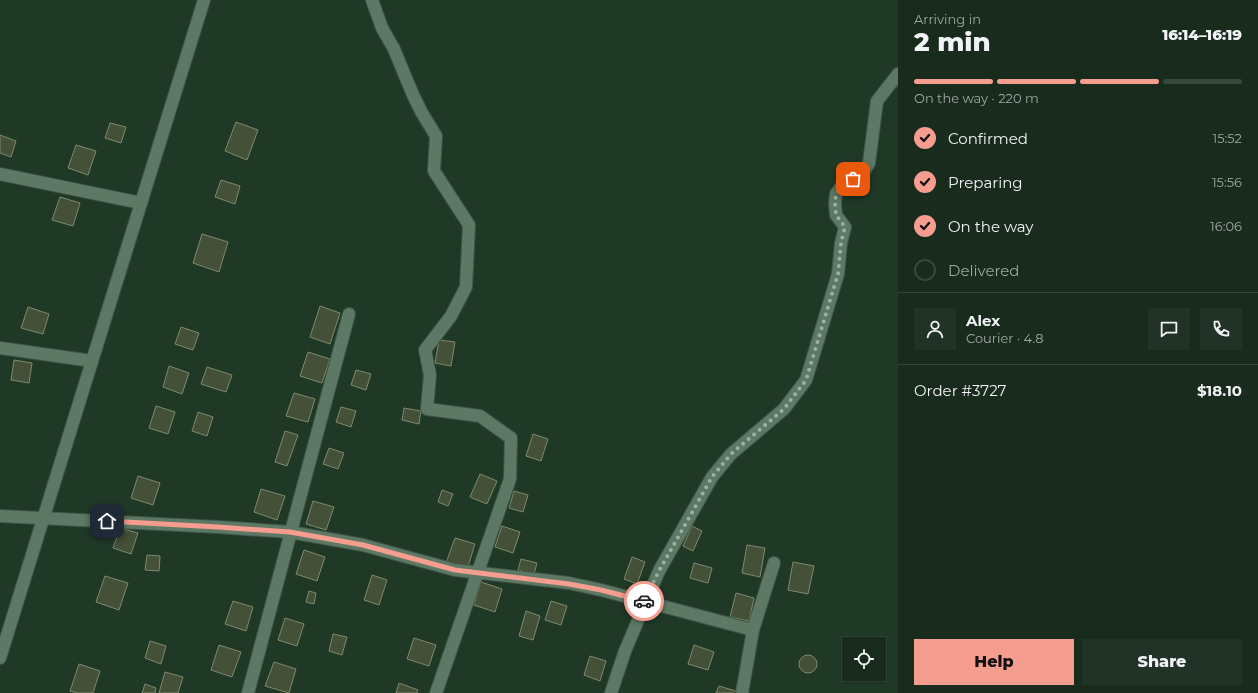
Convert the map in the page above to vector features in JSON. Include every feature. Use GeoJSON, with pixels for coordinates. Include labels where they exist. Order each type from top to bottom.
{"type":"FeatureCollection","features":[{"type":"Feature","properties":{"kind":"street"},"geometry":{"type":"LineString","coordinates":[[0,658],[204,0]]}},
{"type":"Feature","properties":{"kind":"street"},"geometry":{"type":"LineString","coordinates":[[372,0],[382,28],[394,49],[413,94],[422,113],[436,136],[434,171],[469,225],[466,287],[451,316],[425,350],[430,375],[427,409],[480,416],[511,438],[510,479],[436,693]]}},
{"type":"Feature","properties":{"kind":"street"},"geometry":{"type":"LineString","coordinates":[[611,693],[625,650],[659,571],[712,477],[731,454],[784,409],[806,380],[838,274],[841,243],[845,227],[836,215],[836,194],[843,184],[861,176],[868,163],[877,101],[898,74]]}},
{"type":"Feature","properties":{"kind":"street"},"geometry":{"type":"LineString","coordinates":[[0,174],[141,204]]}},
{"type":"Feature","properties":{"kind":"street"},"geometry":{"type":"LineString","coordinates":[[248,693],[290,532],[350,314]]}},
{"type":"Feature","properties":{"kind":"street"},"geometry":{"type":"LineString","coordinates":[[0,348],[92,361]]}},
{"type":"Feature","properties":{"kind":"street"},"geometry":{"type":"LineString","coordinates":[[0,516],[290,532],[363,545],[455,570],[477,574],[569,584],[601,590],[753,630]]}},
{"type":"Feature","properties":{"kind":"street"},"geometry":{"type":"LineString","coordinates":[[742,693],[753,630],[774,563]]}},
{"type":"Feature","properties":{"kind":"building"},"geometry":{"type":"Polygon","coordinates":[[[236,122],[258,130],[247,160],[225,151],[236,122]]]}},
{"type":"Feature","properties":{"kind":"building"},"geometry":{"type":"Polygon","coordinates":[[[110,123],[126,127],[121,143],[105,138],[110,123]]]}},
{"type":"Feature","properties":{"kind":"building"},"geometry":{"type":"Polygon","coordinates":[[[0,135],[16,141],[11,157],[0,153],[0,135]]]}},
{"type":"Feature","properties":{"kind":"building"},"geometry":{"type":"Polygon","coordinates":[[[76,145],[96,151],[88,175],[68,168],[76,145]]]}},
{"type":"Feature","properties":{"kind":"building"},"geometry":{"type":"Polygon","coordinates":[[[221,180],[240,186],[235,204],[215,197],[221,180]]]}},
{"type":"Feature","properties":{"kind":"building"},"geometry":{"type":"Polygon","coordinates":[[[60,197],[80,203],[73,226],[52,220],[60,197]]]}},
{"type":"Feature","properties":{"kind":"building"},"geometry":{"type":"Polygon","coordinates":[[[202,234],[228,242],[219,272],[193,263],[202,234]]]}},
{"type":"Feature","properties":{"kind":"building"},"geometry":{"type":"Polygon","coordinates":[[[320,306],[340,313],[330,344],[310,337],[320,306]]]}},
{"type":"Feature","properties":{"kind":"building"},"geometry":{"type":"Polygon","coordinates":[[[28,307],[49,314],[43,334],[21,328],[28,307]]]}},
{"type":"Feature","properties":{"kind":"building"},"geometry":{"type":"Polygon","coordinates":[[[181,327],[199,333],[193,350],[175,344],[181,327]]]}},
{"type":"Feature","properties":{"kind":"building"},"geometry":{"type":"Polygon","coordinates":[[[439,340],[455,342],[451,366],[435,363],[439,340]]]}},
{"type":"Feature","properties":{"kind":"building"},"geometry":{"type":"Polygon","coordinates":[[[308,352],[330,359],[322,383],[300,376],[308,352]]]}},
{"type":"Feature","properties":{"kind":"building"},"geometry":{"type":"Polygon","coordinates":[[[14,360],[32,363],[29,383],[11,380],[14,360]]]}},
{"type":"Feature","properties":{"kind":"building"},"geometry":{"type":"Polygon","coordinates":[[[169,366],[189,373],[182,394],[163,387],[169,366]]]}},
{"type":"Feature","properties":{"kind":"building"},"geometry":{"type":"Polygon","coordinates":[[[207,367],[232,375],[226,392],[201,384],[207,367]]]}},
{"type":"Feature","properties":{"kind":"building"},"geometry":{"type":"Polygon","coordinates":[[[356,370],[371,374],[366,390],[351,385],[356,370]]]}},
{"type":"Feature","properties":{"kind":"building"},"geometry":{"type":"Polygon","coordinates":[[[294,393],[315,399],[308,422],[286,416],[294,393]]]}},
{"type":"Feature","properties":{"kind":"building"},"geometry":{"type":"Polygon","coordinates":[[[156,406],[175,412],[168,434],[149,428],[156,406]]]}},
{"type":"Feature","properties":{"kind":"building"},"geometry":{"type":"Polygon","coordinates":[[[341,407],[356,411],[351,427],[336,422],[341,407]]]}},
{"type":"Feature","properties":{"kind":"building"},"geometry":{"type":"Polygon","coordinates":[[[404,408],[421,411],[419,424],[402,420],[404,408]]]}},
{"type":"Feature","properties":{"kind":"building"},"geometry":{"type":"Polygon","coordinates":[[[198,412],[213,417],[207,436],[192,431],[198,412]]]}},
{"type":"Feature","properties":{"kind":"building"},"geometry":{"type":"Polygon","coordinates":[[[285,431],[298,435],[287,466],[275,462],[285,431]]]}},
{"type":"Feature","properties":{"kind":"building"},"geometry":{"type":"Polygon","coordinates":[[[533,434],[548,439],[541,461],[526,456],[533,434]]]}},
{"type":"Feature","properties":{"kind":"building"},"geometry":{"type":"Polygon","coordinates":[[[329,448],[344,453],[338,469],[323,464],[329,448]]]}},
{"type":"Feature","properties":{"kind":"building"},"geometry":{"type":"Polygon","coordinates":[[[480,474],[497,481],[487,504],[470,497],[480,474]]]}},
{"type":"Feature","properties":{"kind":"building"},"geometry":{"type":"Polygon","coordinates":[[[138,476],[160,483],[153,505],[131,498],[138,476]]]}},
{"type":"Feature","properties":{"kind":"building"},"geometry":{"type":"Polygon","coordinates":[[[261,489],[285,496],[277,520],[254,512],[261,489]]]}},
{"type":"Feature","properties":{"kind":"building"},"geometry":{"type":"Polygon","coordinates":[[[442,490],[453,494],[448,506],[438,502],[442,490]]]}},
{"type":"Feature","properties":{"kind":"building"},"geometry":{"type":"Polygon","coordinates":[[[514,491],[528,495],[523,512],[509,508],[514,491]]]}},
{"type":"Feature","properties":{"kind":"building"},"geometry":{"type":"Polygon","coordinates":[[[313,501],[334,507],[326,530],[306,524],[313,501]]]}},
{"type":"Feature","properties":{"kind":"building"},"geometry":{"type":"Polygon","coordinates":[[[502,526],[520,532],[513,553],[495,547],[502,526]]]}},
{"type":"Feature","properties":{"kind":"building"},"geometry":{"type":"Polygon","coordinates":[[[692,526],[702,531],[693,551],[683,546],[692,526]]]}},
{"type":"Feature","properties":{"kind":"building"},"geometry":{"type":"Polygon","coordinates":[[[120,528],[138,533],[131,554],[113,548],[120,528]]]}},
{"type":"Feature","properties":{"kind":"building"},"geometry":{"type":"Polygon","coordinates":[[[455,538],[475,544],[467,570],[446,563],[455,538]]]}},
{"type":"Feature","properties":{"kind":"building"},"geometry":{"type":"Polygon","coordinates":[[[747,545],[765,548],[760,577],[742,573],[747,545]]]}},
{"type":"Feature","properties":{"kind":"building"},"geometry":{"type":"Polygon","coordinates":[[[304,550],[325,557],[317,581],[296,574],[304,550]]]}},
{"type":"Feature","properties":{"kind":"building"},"geometry":{"type":"Polygon","coordinates":[[[147,555],[160,556],[159,571],[145,570],[147,555]]]}},
{"type":"Feature","properties":{"kind":"building"},"geometry":{"type":"Polygon","coordinates":[[[632,557],[645,562],[637,584],[624,579],[632,557]]]}},
{"type":"Feature","properties":{"kind":"building"},"geometry":{"type":"Polygon","coordinates":[[[521,559],[537,563],[534,574],[518,570],[521,559]]]}},
{"type":"Feature","properties":{"kind":"building"},"geometry":{"type":"Polygon","coordinates":[[[793,562],[814,566],[808,594],[788,590],[793,562]]]}},
{"type":"Feature","properties":{"kind":"building"},"geometry":{"type":"Polygon","coordinates":[[[694,563],[712,568],[708,583],[690,578],[694,563]]]}},
{"type":"Feature","properties":{"kind":"building"},"geometry":{"type":"Polygon","coordinates":[[[372,575],[387,580],[379,605],[364,600],[372,575]]]}},
{"type":"Feature","properties":{"kind":"building"},"geometry":{"type":"Polygon","coordinates":[[[105,576],[128,583],[119,610],[96,602],[105,576]]]}},
{"type":"Feature","properties":{"kind":"building"},"geometry":{"type":"Polygon","coordinates":[[[481,582],[502,589],[495,612],[474,605],[481,582]]]}},
{"type":"Feature","properties":{"kind":"building"},"geometry":{"type":"Polygon","coordinates":[[[309,591],[316,593],[314,604],[306,602],[309,591]]]}},
{"type":"Feature","properties":{"kind":"building"},"geometry":{"type":"Polygon","coordinates":[[[736,593],[754,598],[749,621],[730,617],[736,593]]]}},
{"type":"Feature","properties":{"kind":"building"},"geometry":{"type":"Polygon","coordinates":[[[233,601],[253,607],[246,631],[225,624],[233,601]]]}},
{"type":"Feature","properties":{"kind":"building"},"geometry":{"type":"Polygon","coordinates":[[[551,601],[567,606],[561,625],[545,620],[551,601]]]}},
{"type":"Feature","properties":{"kind":"building"},"geometry":{"type":"Polygon","coordinates":[[[526,611],[540,616],[533,640],[519,636],[526,611]]]}},
{"type":"Feature","properties":{"kind":"building"},"geometry":{"type":"Polygon","coordinates":[[[285,618],[304,624],[297,646],[278,640],[285,618]]]}},
{"type":"Feature","properties":{"kind":"building"},"geometry":{"type":"Polygon","coordinates":[[[333,634],[347,637],[342,655],[329,651],[333,634]]]}},
{"type":"Feature","properties":{"kind":"building"},"geometry":{"type":"Polygon","coordinates":[[[414,638],[436,645],[429,666],[407,659],[414,638]]]}},
{"type":"Feature","properties":{"kind":"building"},"geometry":{"type":"Polygon","coordinates":[[[150,641],[166,646],[161,664],[145,658],[150,641]]]}},
{"type":"Feature","properties":{"kind":"building"},"geometry":{"type":"Polygon","coordinates":[[[219,645],[241,652],[232,677],[211,670],[219,645]]]}},
{"type":"Feature","properties":{"kind":"building"},"geometry":{"type":"Polygon","coordinates":[[[694,645],[714,652],[708,670],[688,664],[694,645]]]}},
{"type":"Feature","properties":{"kind":"building"},"geometry":{"type":"Polygon","coordinates":[[[808,655],[814,658],[817,664],[814,670],[808,673],[802,670],[799,664],[802,658],[808,655]]]}},
{"type":"Feature","properties":{"kind":"building"},"geometry":{"type":"Polygon","coordinates":[[[590,656],[606,661],[600,681],[584,675],[590,656]]]}},
{"type":"Feature","properties":{"kind":"building"},"geometry":{"type":"Polygon","coordinates":[[[274,662],[296,669],[289,693],[265,686],[274,662]]]}},
{"type":"Feature","properties":{"kind":"building"},"geometry":{"type":"Polygon","coordinates":[[[79,664],[100,671],[93,693],[78,693],[70,691],[79,664]]]}},
{"type":"Feature","properties":{"kind":"building"},"geometry":{"type":"Polygon","coordinates":[[[165,672],[183,677],[178,693],[159,693],[165,672]]]}},
{"type":"Feature","properties":{"kind":"building"},"geometry":{"type":"Polygon","coordinates":[[[399,683],[418,690],[417,693],[396,693],[399,683]]]}},
{"type":"Feature","properties":{"kind":"building"},"geometry":{"type":"Polygon","coordinates":[[[145,684],[156,688],[155,693],[142,693],[145,684]]]}},
{"type":"Feature","properties":{"kind":"building"},"geometry":{"type":"Polygon","coordinates":[[[719,686],[736,691],[736,693],[716,693],[719,686]]]}},
{"type":"Feature","properties":{"kind":"way so far"},"geometry":{"type":"LineString","coordinates":[[644,601],[690,513],[712,477],[731,454],[784,409],[806,380],[838,274],[841,243],[845,227],[836,215],[836,194],[843,184],[853,179]]}},
{"type":"Feature","properties":{"kind":"route"},"geometry":{"type":"LineString","coordinates":[[107,521],[290,532],[363,545],[455,570],[477,574],[569,584],[601,590],[644,601]]}}]}
